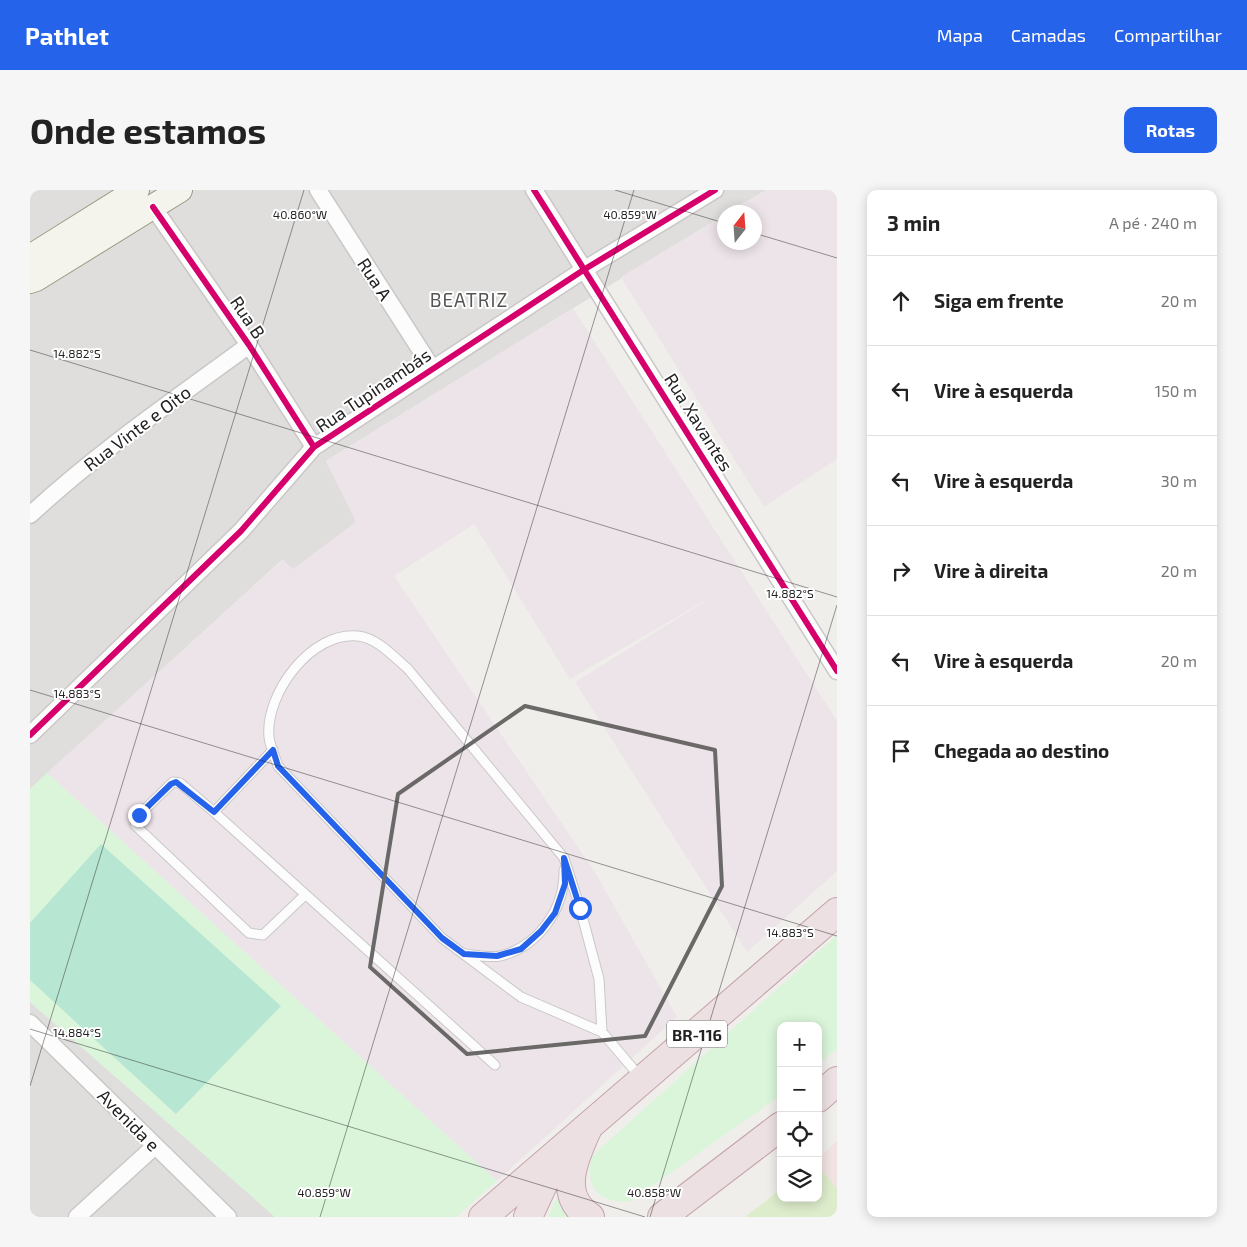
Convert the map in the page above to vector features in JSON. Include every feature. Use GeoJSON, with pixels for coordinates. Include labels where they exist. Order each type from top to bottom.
{"type":"FeatureCollection","features":[{"type":"Feature","properties":{"kind":"highway","name":"BR-116"},"geometry":{"type":"LineString","coordinates":[[528,1217],[556,1155],[837,912]]}},
{"type":"Feature","properties":{"kind":"highway"},"geometry":{"type":"LineString","coordinates":[[822,1094],[837,1081]]}},
{"type":"Feature","properties":{"kind":"highway"},"geometry":{"type":"LineString","coordinates":[[589,1126],[576,1155],[570,1183],[571,1196],[590,1217]]}},
{"type":"Feature","properties":{"kind":"highway"},"geometry":{"type":"LineString","coordinates":[[662,1216],[777,1129]]}},
{"type":"Feature","properties":{"kind":"highway"},"geometry":{"type":"LineString","coordinates":[[483,1217],[556,1155]]}},
{"type":"Feature","properties":{"kind":"street"},"geometry":{"type":"LineString","coordinates":[[30,257],[137,190]]}},
{"type":"Feature","properties":{"kind":"street"},"geometry":{"type":"LineString","coordinates":[[30,281],[36,280],[180,190]]}},
{"type":"Feature","properties":{"kind":"street","name":"Rua A"},"geometry":{"type":"LineString","coordinates":[[318,190],[432,368]]}},
{"type":"Feature","properties":{"kind":"street","name":"Rua Xavantes"},"geometry":{"type":"LineString","coordinates":[[534,190],[837,671]]}},
{"type":"Feature","properties":{"kind":"street","name":"Rua Tupinambás"},"geometry":{"type":"LineString","coordinates":[[30,735],[241,531],[314,447],[585,269],[715,190]]}},
{"type":"Feature","properties":{"kind":"street","name":"Rua B"},"geometry":{"type":"LineString","coordinates":[[153,207],[249,345],[314,447]]}},
{"type":"Feature","properties":{"kind":"street","name":"Rua Vinte e Oito"},"geometry":{"type":"LineString","coordinates":[[30,515],[60,487],[115,442],[249,345]]}},
{"type":"Feature","properties":{"kind":"street","name":"Avenida e"},"geometry":{"type":"LineString","coordinates":[[30,1023],[228,1217]]}},
{"type":"Feature","properties":{"kind":"street"},"geometry":{"type":"LineString","coordinates":[[77,1217],[155,1146]]}},
{"type":"Feature","properties":{"kind":"lane"},"geometry":{"type":"LineString","coordinates":[[602,1032],[599,979],[564,858],[408,669],[384,647],[358,636],[332,638],[307,654],[288,677],[272,708],[269,737],[278,766],[442,938],[521,997],[602,1032],[643,1080]]}},
{"type":"Feature","properties":{"kind":"lane"},"geometry":{"type":"LineString","coordinates":[[214,812],[273,750]]}},
{"type":"Feature","properties":{"kind":"lane"},"geometry":{"type":"LineString","coordinates":[[305,895],[264,935],[249,933],[135,825],[139,815],[173,782],[180,783],[214,812],[495,1066]]}},
{"type":"Feature","properties":{"kind":"lane"},"geometry":{"type":"LineString","coordinates":[[464,954],[497,956],[521,949],[541,931],[555,913],[565,884],[564,858]]}},
{"type":"Feature","properties":{"kind":"highlighted area"},"geometry":{"type":"Polygon","coordinates":[[[525,706],[715,750],[722,886],[645,1036],[467,1054],[370,967],[398,794],[525,706]]]}},
{"type":"Feature","properties":{"kind":"shaded area"},"geometry":{"type":"Polygon","coordinates":[[[30,190],[766,190],[740,205],[717,205],[717,219],[326,461],[357,522],[293,570],[282,560],[30,789],[30,190]]]}},
{"type":"Feature","properties":{"kind":"shaded area"},"geometry":{"type":"Polygon","coordinates":[[[766,190],[837,190],[837,459],[764,507],[621,277],[717,219],[717,250],[762,250],[762,205],[740,205],[766,190]]]}},
{"type":"Feature","properties":{"kind":"shaded area"},"geometry":{"type":"Polygon","coordinates":[[[573,308],[837,721],[837,871],[747,952],[575,682],[720,592],[570,679],[474,524],[394,576],[596,874],[677,1017],[497,1181],[47,773],[283,560],[293,569],[356,522],[326,461],[573,308]]]}},
{"type":"Feature","properties":{"kind":"shaded area"},"geometry":{"type":"Polygon","coordinates":[[[30,1002],[198,1147],[275,1217],[30,1217],[30,1002]]]}},
{"type":"Feature","properties":{"kind":"shaded area"},"geometry":{"type":"Polygon","coordinates":[[[837,1141],[837,1188],[822,1171],[822,1155],[837,1141]]]}},
{"type":"Feature","properties":{"kind":"green space"},"geometry":{"type":"Polygon","coordinates":[[[47,773],[497,1181],[456,1217],[275,1217],[30,1002],[30,789],[47,773]]]}},
{"type":"Feature","properties":{"kind":"green space"},"geometry":{"type":"Polygon","coordinates":[[[101,844],[281,1006],[176,1114],[30,980],[30,923],[101,844]]]}},
{"type":"Feature","properties":{"kind":"green space"},"geometry":{"type":"Polygon","coordinates":[[[837,935],[837,1049],[822,1061],[822,1022],[777,1022],[777,1098],[631,1201],[610,1200],[596,1191],[590,1176],[592,1156],[837,935]]]}},
{"type":"Feature","properties":{"kind":"green space"},"geometry":{"type":"Polygon","coordinates":[[[822,1171],[837,1188],[837,1217],[745,1217],[777,1192],[777,1202],[822,1202],[822,1171]]]}},
{"type":"Feature","properties":{"kind":"green space"},"geometry":{"type":"Polygon","coordinates":[[[558,1195],[578,1217],[548,1217],[558,1195]]]}},
{"type":"Feature","properties":{"kind":"cycle path"},"geometry":{"type":"LineString","coordinates":[[534,190],[837,671]]}},
{"type":"Feature","properties":{"kind":"cycle path"},"geometry":{"type":"LineString","coordinates":[[30,735],[241,531],[314,447],[585,269],[715,190]]}},
{"type":"Feature","properties":{"kind":"cycle path"},"geometry":{"type":"LineString","coordinates":[[153,207],[249,345],[314,447]]}},
{"type":"Feature","properties":{"kind":"district","name":"BEATRIZ"},"geometry":{"type":"Point","coordinates":[469,299]}},
{"type":"Feature","properties":{"kind":"route"},"geometry":{"type":"LineString","coordinates":[[139,815],[173,782],[180,783],[214,812],[273,750],[278,766],[442,938],[464,954],[497,956],[521,949],[541,931],[555,913],[565,884],[564,858],[580,908]]}}]}
